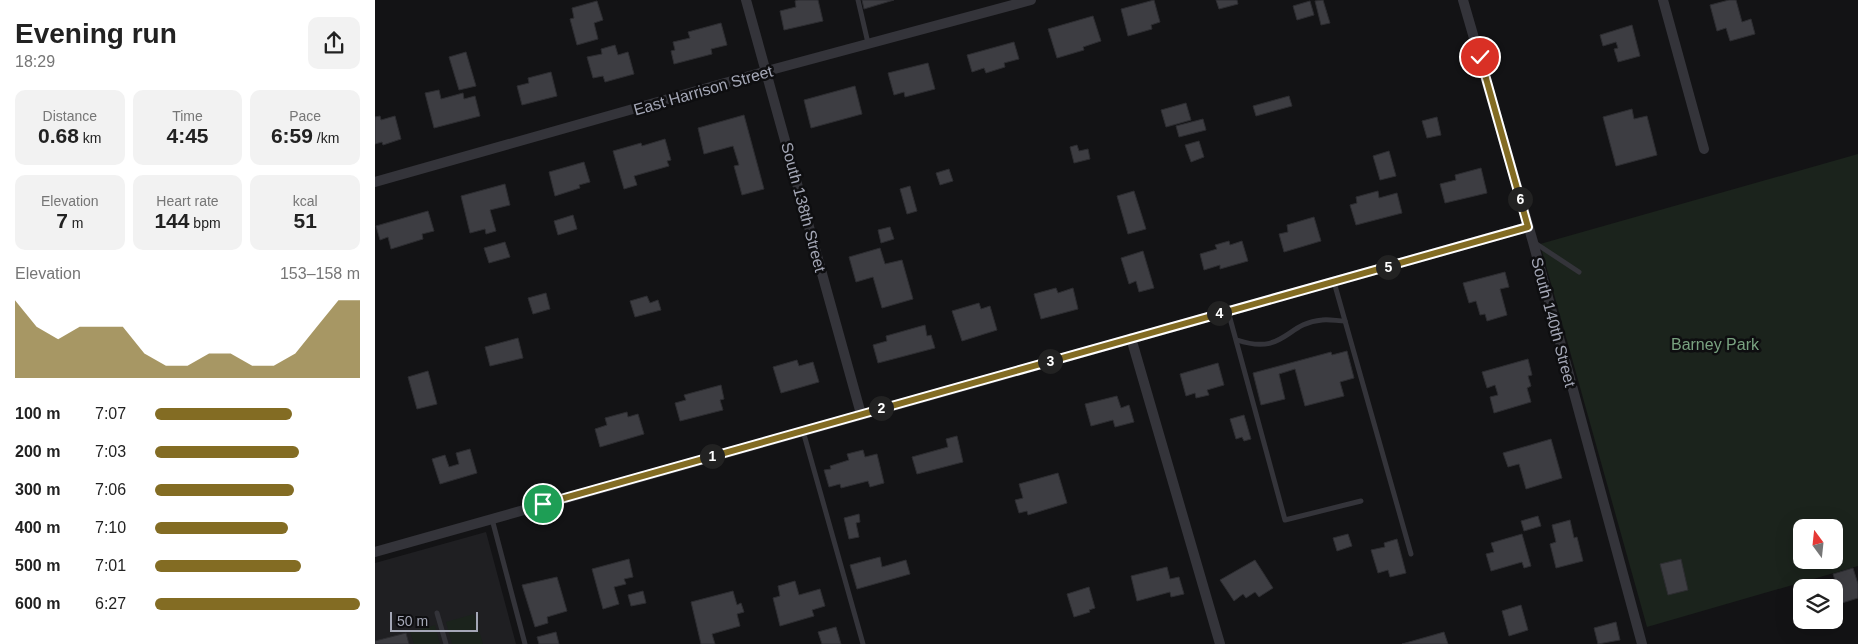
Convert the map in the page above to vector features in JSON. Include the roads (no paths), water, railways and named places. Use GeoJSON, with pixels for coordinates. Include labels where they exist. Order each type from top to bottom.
{"type":"FeatureCollection","features":[{"type":"Feature","properties":{"kind":"street","name":"South 138th Street"},"geometry":{"type":"LineString","coordinates":[[746,0],[861,414]]}},
{"type":"Feature","properties":{"kind":"street","name":"East Harrison Street"},"geometry":{"type":"LineString","coordinates":[[375,182],[1029,0]]}},
{"type":"Feature","properties":{"kind":"street","name":"South 140th Street"},"geometry":{"type":"LineString","coordinates":[[1463,0],[1533,242],[1643,644]]}},
{"type":"Feature","properties":{"kind":"street"},"geometry":{"type":"LineString","coordinates":[[1663,0],[1704,149]]}},
{"type":"Feature","properties":{"kind":"street"},"geometry":{"type":"LineString","coordinates":[[375,552],[1228,310],[1528,227]]}},
{"type":"Feature","properties":{"kind":"street"},"geometry":{"type":"LineString","coordinates":[[1131,338],[1220,644]]}},
{"type":"Feature","properties":{"kind":"lane"},"geometry":{"type":"LineString","coordinates":[[858,0],[868,44]]}},
{"type":"Feature","properties":{"kind":"lane"},"geometry":{"type":"LineString","coordinates":[[1533,242],[1579,272]]}},
{"type":"Feature","properties":{"kind":"lane"},"geometry":{"type":"LineString","coordinates":[[1334,282],[1411,554]]}},
{"type":"Feature","properties":{"kind":"lane"},"geometry":{"type":"LineString","coordinates":[[1228,310],[1285,520],[1361,500]]}},
{"type":"Feature","properties":{"kind":"lane"},"geometry":{"type":"LineString","coordinates":[[1237,340],[1251,344],[1269,344],[1285,338],[1304,325],[1321,320],[1345,321]]}},
{"type":"Feature","properties":{"kind":"lane"},"geometry":{"type":"LineString","coordinates":[[803,430],[863,644]]}},
{"type":"Feature","properties":{"kind":"lane"},"geometry":{"type":"LineString","coordinates":[[492,519],[525,644]]}},
{"type":"Feature","properties":{"kind":"lane"},"geometry":{"type":"LineString","coordinates":[[437,613],[446,644]]}},
{"type":"Feature","properties":{"kind":"park label","name":"Barney Park"},"geometry":{"type":"Point","coordinates":[1715,344]}}]}
